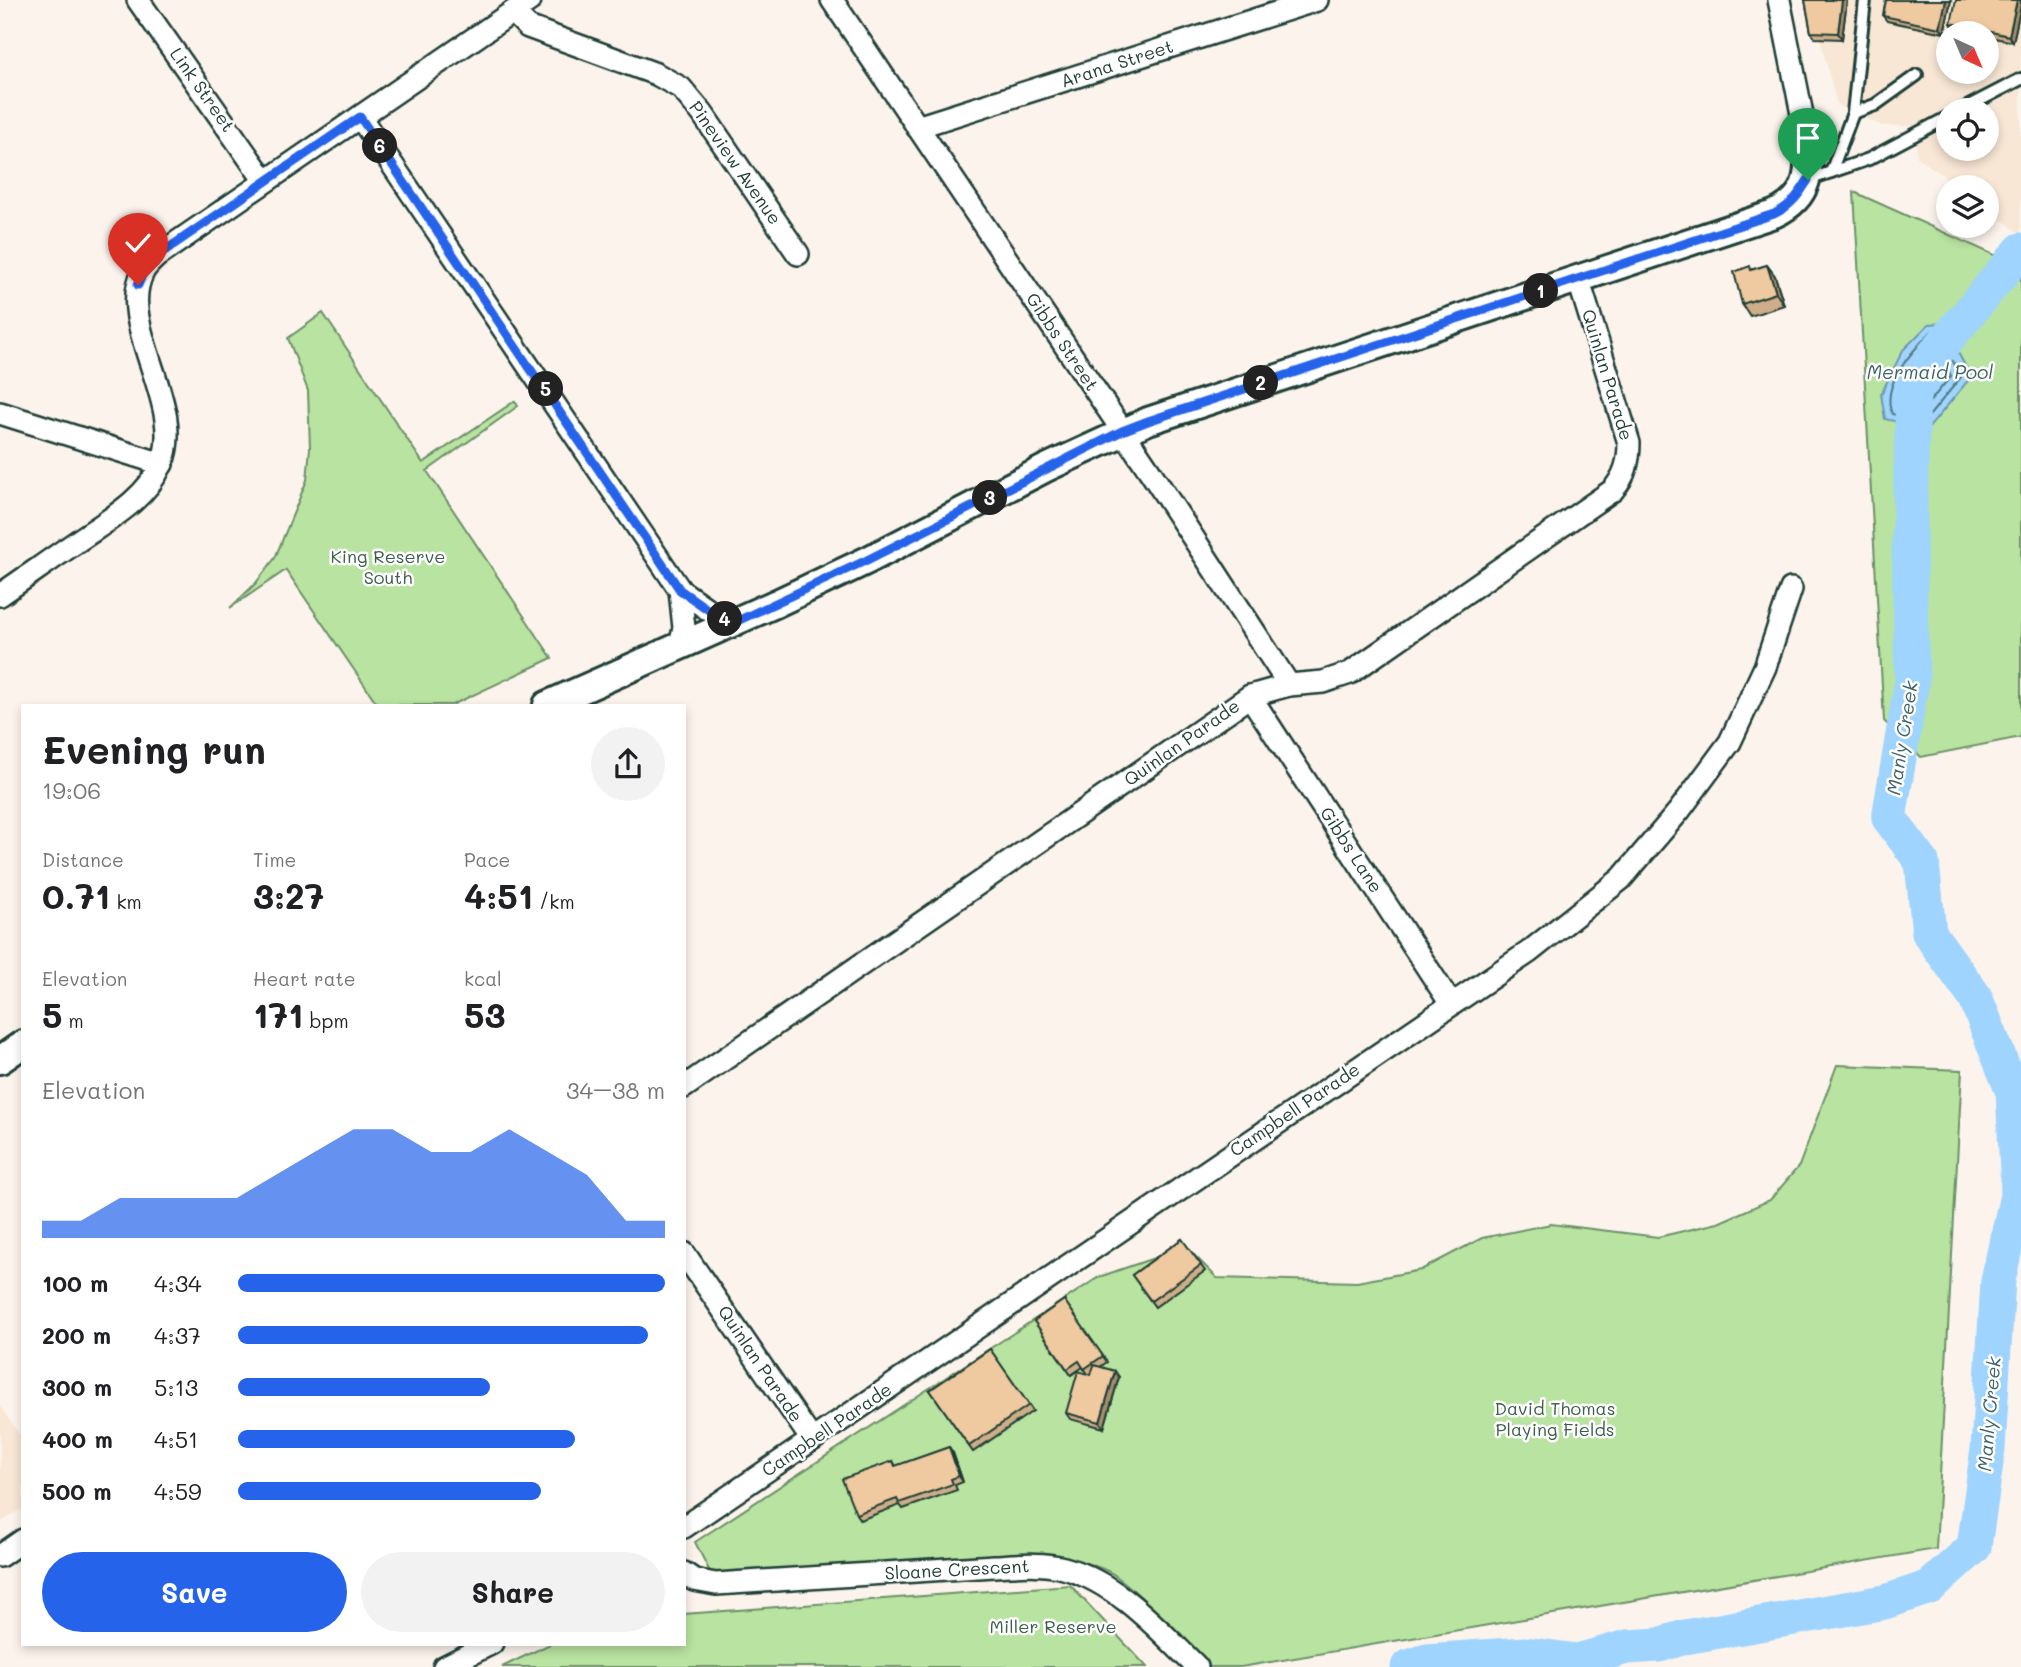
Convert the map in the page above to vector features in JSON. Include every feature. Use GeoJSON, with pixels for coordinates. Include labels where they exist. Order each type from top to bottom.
{"type":"FeatureCollection","features":[{"type":"Feature","properties":{"kind":"street","name":"Link Street"},"geometry":{"type":"LineString","coordinates":[[138,0],[265,181]]}},
{"type":"Feature","properties":{"kind":"street","name":"Gibbs Street"},"geometry":{"type":"LineString","coordinates":[[832,0],[1289,685]]}},
{"type":"Feature","properties":{"kind":"street","name":"Arana Street"},"geometry":{"type":"LineString","coordinates":[[916,127],[1317,0]]}},
{"type":"Feature","properties":{"kind":"street"},"geometry":{"type":"LineString","coordinates":[[549,704],[867,560],[1122,431],[1786,209],[1819,176],[1809,167],[1806,134],[1779,0]]}},
{"type":"Feature","properties":{"kind":"street"},"geometry":{"type":"LineString","coordinates":[[0,595],[125,508],[145,490],[162,464],[166,446],[166,419],[136,309],[138,285],[144,270],[157,256],[521,6]]}},
{"type":"Feature","properties":{"kind":"street","name":"Pineview Avenue"},"geometry":{"type":"LineString","coordinates":[[521,6],[528,27],[656,74],[681,88],[702,113],[798,254]]}},
{"type":"Feature","properties":{"kind":"street"},"geometry":{"type":"LineString","coordinates":[[360,117],[680,590],[733,623]]}},
{"type":"Feature","properties":{"kind":"street","name":"Quinlan Parade"},"geometry":{"type":"LineString","coordinates":[[686,1086],[1250,696],[1289,685],[1323,682],[1350,673],[1613,490],[1620,482],[1629,458],[1629,443],[1578,278]]}},
{"type":"Feature","properties":{"kind":"street"},"geometry":{"type":"LineString","coordinates":[[0,413],[162,464]]}},
{"type":"Feature","properties":{"kind":"street","name":"Campbell Parade"},"geometry":{"type":"LineString","coordinates":[[686,1526],[1529,952],[1621,879],[1679,811],[1730,742],[1765,667],[1791,589]]}},
{"type":"Feature","properties":{"kind":"street"},"geometry":{"type":"LineString","coordinates":[[680,590],[684,628],[680,647]]}},
{"type":"Feature","properties":{"kind":"street","name":"Gibbs Lane"},"geometry":{"type":"LineString","coordinates":[[1250,696],[1451,1004]]}},
{"type":"Feature","properties":{"kind":"street"},"geometry":{"type":"LineString","coordinates":[[0,1060],[21,1045]]}},
{"type":"Feature","properties":{"kind":"street","name":"Quinlan Parade"},"geometry":{"type":"LineString","coordinates":[[686,1256],[812,1440]]}},
{"type":"Feature","properties":{"kind":"street"},"geometry":{"type":"LineString","coordinates":[[0,1556],[21,1541]]}},
{"type":"Feature","properties":{"kind":"street","name":"Sloane Crescent"},"geometry":{"type":"LineString","coordinates":[[686,1574],[694,1580],[716,1584],[994,1566],[1062,1567],[1111,1591],[1147,1619],[1197,1667]]}},
{"type":"Feature","properties":{"kind":"street"},"geometry":{"type":"LineString","coordinates":[[444,1667],[486,1646]]}},
{"type":"Feature","properties":{"kind":"lane"},"geometry":{"type":"LineString","coordinates":[[1819,176],[1853,113],[1865,0]]}},
{"type":"Feature","properties":{"kind":"lane"},"geometry":{"type":"LineString","coordinates":[[1853,113],[1875,105],[1917,75]]}},
{"type":"Feature","properties":{"kind":"lane"},"geometry":{"type":"LineString","coordinates":[[1984,98],[2021,79]]}},
{"type":"Feature","properties":{"kind":"lane"},"geometry":{"type":"LineString","coordinates":[[1819,176],[1869,159],[1936,123]]}},
{"type":"Feature","properties":{"kind":"shaded area"},"geometry":{"type":"Polygon","coordinates":[[[1810,0],[2021,0],[2021,234],[1999,218],[1999,175],[1942,175],[1917,157],[1915,126],[1882,126],[1837,105],[1810,0]]]}},
{"type":"Feature","properties":{"kind":"shaded area"},"geometry":{"type":"Polygon","coordinates":[[[0,1406],[21,1437],[21,1509],[0,1523],[0,1406]]]}},
{"type":"Feature","properties":{"kind":"green space"},"geometry":{"type":"Polygon","coordinates":[[[1854,192],[1936,229],[1936,238],[1956,238],[2021,267],[2021,737],[1921,757],[1884,721],[1854,192]]]}},
{"type":"Feature","properties":{"kind":"green space","name":"King Reserve South"},"geometry":{"type":"Polygon","coordinates":[[[323,313],[423,463],[515,401],[518,406],[427,471],[552,658],[454,704],[377,704],[286,570],[230,608],[255,584],[275,558],[307,480],[310,448],[308,391],[288,338],[323,313]]]}},
{"type":"Feature","properties":{"kind":"green space","name":"David Thomas Playing Fields"},"geometry":{"type":"Polygon","coordinates":[[[1837,1065],[1962,1070],[1936,1549],[1241,1667],[1204,1667],[1128,1585],[1108,1571],[1080,1562],[1042,1554],[711,1574],[695,1542],[1099,1277],[1186,1247],[1217,1278],[1357,1282],[1421,1270],[1482,1238],[1551,1224],[1658,1237],[1718,1223],[1770,1200],[1799,1166],[1837,1065]]]}},
{"type":"Feature","properties":{"kind":"green space","name":"Miller Reserve"},"geometry":{"type":"Polygon","coordinates":[[[1070,1585],[1147,1667],[502,1667],[546,1646],[686,1646],[686,1614],[1070,1585]]]}},
{"type":"Feature","properties":{"kind":"water","name":"Mermaid Pool"},"geometry":{"type":"Polygon","coordinates":[[[1942,323],[1971,377],[1928,429],[1885,419],[1881,394],[1903,350],[1929,324],[1942,323]]]}},
{"type":"Feature","properties":{"kind":"building"},"geometry":{"type":"Polygon","coordinates":[[[1805,0],[1842,0],[1838,33],[1811,32],[1805,0]]]}},
{"type":"Feature","properties":{"kind":"building"},"geometry":{"type":"Polygon","coordinates":[[[1886,0],[1946,0],[1942,21],[1936,21],[1936,27],[1883,16],[1886,0]]]}},
{"type":"Feature","properties":{"kind":"building"},"geometry":{"type":"Polygon","coordinates":[[[1956,0],[2017,0],[2009,36],[1999,34],[1999,21],[1951,21],[1956,0]]]}},
{"type":"Feature","properties":{"kind":"building"},"geometry":{"type":"Polygon","coordinates":[[[1767,265],[1776,293],[1742,304],[1734,272],[1750,266],[1751,270],[1767,265]]]}},
{"type":"Feature","properties":{"kind":"building"},"geometry":{"type":"Polygon","coordinates":[[[1182,1239],[1201,1265],[1151,1301],[1132,1275],[1182,1239]]]}},
{"type":"Feature","properties":{"kind":"building"},"geometry":{"type":"Polygon","coordinates":[[[1064,1300],[1103,1356],[1084,1369],[1079,1361],[1067,1369],[1034,1321],[1064,1300]]]}},
{"type":"Feature","properties":{"kind":"building"},"geometry":{"type":"Polygon","coordinates":[[[990,1349],[1029,1405],[969,1446],[930,1390],[990,1349]]]}},
{"type":"Feature","properties":{"kind":"building"},"geometry":{"type":"Polygon","coordinates":[[[1094,1365],[1115,1371],[1100,1422],[1066,1413],[1078,1371],[1091,1375],[1094,1365]]]}},
{"type":"Feature","properties":{"kind":"building"},"geometry":{"type":"Polygon","coordinates":[[[949,1447],[959,1476],[951,1479],[953,1484],[899,1503],[897,1499],[856,1514],[842,1479],[893,1461],[895,1466],[949,1447]]]}},
{"type":"Feature","properties":{"kind":"waterway","name":"Manly Creek"},"geometry":{"type":"LineString","coordinates":[[1408,1667],[1426,1661],[1525,1654],[1577,1661],[1627,1647],[1659,1645],[1685,1637],[1885,1602],[1930,1587],[1974,1547],[1988,1449],[1998,1280],[2018,1191],[2013,1092],[1975,997],[1929,933],[1922,862],[1889,818],[1912,681],[1909,545],[1913,392],[1933,356],[2021,250]]}},
{"type":"Feature","properties":{"kind":"route"},"geometry":{"type":"LineString","coordinates":[[138,285],[144,270],[157,256],[360,117],[680,590],[733,623],[867,560],[1122,431],[1774,214],[1786,209],[1796,199],[1808,180]]}}]}
